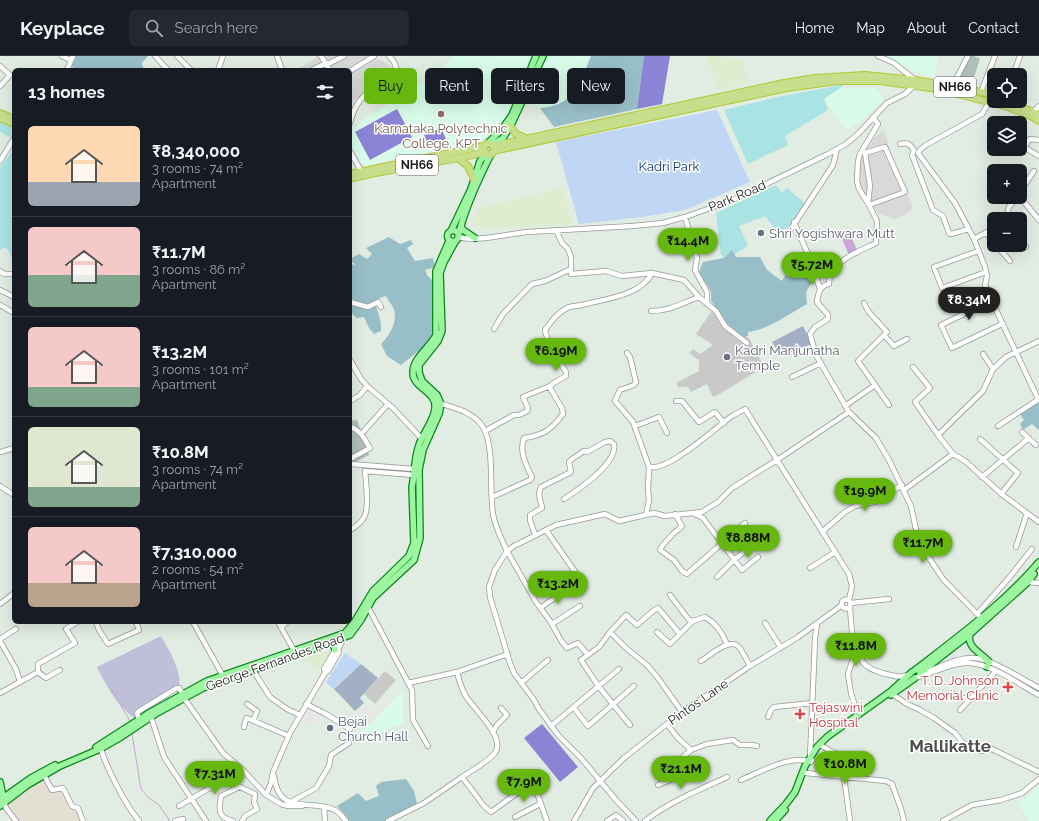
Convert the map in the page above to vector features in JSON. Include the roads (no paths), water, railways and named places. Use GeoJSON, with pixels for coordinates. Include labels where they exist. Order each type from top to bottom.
{"type":"FeatureCollection","features":[{"type":"Feature","properties":{"kind":"highway","name":"NH66"},"geometry":{"type":"LineString","coordinates":[[352,178],[459,159],[531,138],[784,83],[815,78],[864,75],[952,87],[981,92],[987,96]]}},
{"type":"Feature","properties":{"kind":"highway","name":"NH66"},"geometry":{"type":"LineString","coordinates":[[352,174],[489,149],[793,86],[837,81],[915,82],[938,89],[987,98]]}},
{"type":"Feature","properties":{"kind":"highway","name":"NH66"},"geometry":{"type":"LineString","coordinates":[[1010,108],[1039,121]]}},
{"type":"Feature","properties":{"kind":"highway"},"geometry":{"type":"LineString","coordinates":[[1024,108],[1036,113]]}},
{"type":"Feature","properties":{"kind":"highway"},"geometry":{"type":"LineString","coordinates":[[0,113],[12,118]]}},
{"type":"Feature","properties":{"kind":"highway"},"geometry":{"type":"LineString","coordinates":[[0,118],[12,123]]}},
{"type":"Feature","properties":{"kind":"highway"},"geometry":{"type":"LineString","coordinates":[[510,126],[516,134],[522,138],[531,138]]}},
{"type":"Feature","properties":{"kind":"highway"},"geometry":{"type":"LineString","coordinates":[[459,159],[468,166],[474,179]]}},
{"type":"Feature","properties":{"kind":"main road"},"geometry":{"type":"LineString","coordinates":[[441,404],[437,395],[422,381],[419,372],[419,366],[435,346],[442,331],[440,273],[461,226],[489,149],[503,138],[510,126],[536,56]]}},
{"type":"Feature","properties":{"kind":"main road"},"geometry":{"type":"LineString","coordinates":[[455,239],[447,235],[451,231],[471,189],[480,161],[502,129],[512,118],[543,56]]}},
{"type":"Feature","properties":{"kind":"main road"},"geometry":{"type":"LineString","coordinates":[[461,226],[463,230],[475,238]]}},
{"type":"Feature","properties":{"kind":"main road"},"geometry":{"type":"LineString","coordinates":[[435,402],[413,376],[413,369],[419,356],[432,342],[436,335],[436,271],[455,239],[455,231],[451,231]]}},
{"type":"Feature","properties":{"kind":"main road","name":"George Fernandes Road"},"geometry":{"type":"LineString","coordinates":[[2,802],[44,775],[100,747],[152,717],[207,681],[330,643],[346,634],[373,591],[409,556],[414,544],[412,487],[414,472],[418,446],[434,415],[435,402]]}},
{"type":"Feature","properties":{"kind":"main road","name":"George Fernandes Road"},"geometry":{"type":"LineString","coordinates":[[2,802],[31,778],[100,747],[139,719],[183,696],[346,634],[350,635],[361,620],[373,598],[414,560],[420,538],[419,470],[423,450],[439,414],[441,404]]}},
{"type":"Feature","properties":{"kind":"main road"},"geometry":{"type":"LineString","coordinates":[[412,511],[419,512]]}},
{"type":"Feature","properties":{"kind":"main road"},"geometry":{"type":"LineString","coordinates":[[770,821],[795,792],[817,747],[827,738],[970,634],[1039,562]]}},
{"type":"Feature","properties":{"kind":"main road"},"geometry":{"type":"LineString","coordinates":[[775,821],[797,796],[810,761],[822,746],[892,694],[983,620],[1028,582],[1039,568]]}},
{"type":"Feature","properties":{"kind":"main road"},"geometry":{"type":"LineString","coordinates":[[970,634],[969,640],[971,644],[988,664]]}},
{"type":"Feature","properties":{"kind":"main road"},"geometry":{"type":"LineString","coordinates":[[330,643],[337,650]]}},
{"type":"Feature","properties":{"kind":"main road"},"geometry":{"type":"LineString","coordinates":[[0,782],[2,802]]}},
{"type":"Feature","properties":{"kind":"street"},"geometry":{"type":"LineString","coordinates":[[62,56],[71,58],[68,68]]}},
{"type":"Feature","properties":{"kind":"street"},"geometry":{"type":"LineString","coordinates":[[156,56],[166,68]]}},
{"type":"Feature","properties":{"kind":"street"},"geometry":{"type":"LineString","coordinates":[[177,56],[189,68]]}},
{"type":"Feature","properties":{"kind":"street"},"geometry":{"type":"LineString","coordinates":[[219,68],[223,56]]}},
{"type":"Feature","properties":{"kind":"street"},"geometry":{"type":"LineString","coordinates":[[277,56],[281,68]]}},
{"type":"Feature","properties":{"kind":"street"},"geometry":{"type":"LineString","coordinates":[[321,56],[329,68]]}},
{"type":"Feature","properties":{"kind":"street"},"geometry":{"type":"LineString","coordinates":[[317,68],[344,56]]}},
{"type":"Feature","properties":{"kind":"street"},"geometry":{"type":"LineString","coordinates":[[352,70],[374,56]]}},
{"type":"Feature","properties":{"kind":"street"},"geometry":{"type":"LineString","coordinates":[[352,112],[365,95],[394,76],[396,66],[389,56]]}},
{"type":"Feature","properties":{"kind":"street"},"geometry":{"type":"LineString","coordinates":[[878,56],[894,63],[915,82]]}},
{"type":"Feature","properties":{"kind":"street"},"geometry":{"type":"LineString","coordinates":[[952,87],[968,56]]}},
{"type":"Feature","properties":{"kind":"street"},"geometry":{"type":"LineString","coordinates":[[981,92],[995,56]]}},
{"type":"Feature","properties":{"kind":"street"},"geometry":{"type":"LineString","coordinates":[[1016,68],[1020,56]]}},
{"type":"Feature","properties":{"kind":"street"},"geometry":{"type":"LineString","coordinates":[[0,66],[10,75],[0,86]]}},
{"type":"Feature","properties":{"kind":"street","name":"Park Road"},"geometry":{"type":"LineString","coordinates":[[455,239],[527,232],[663,223],[685,218],[733,200],[837,149],[858,134],[887,103],[904,94],[915,82]]}},
{"type":"Feature","properties":{"kind":"street"},"geometry":{"type":"LineString","coordinates":[[987,106],[982,114],[926,145],[918,153],[955,203],[974,239],[986,272],[987,276],[985,285],[991,301],[1038,399],[998,426]]}},
{"type":"Feature","properties":{"kind":"street"},"geometry":{"type":"LineString","coordinates":[[1036,113],[1039,106]]}},
{"type":"Feature","properties":{"kind":"street"},"geometry":{"type":"LineString","coordinates":[[820,289],[825,284],[829,284],[829,280],[837,265],[876,243],[877,221],[869,204],[859,189],[857,181],[858,161],[862,148],[878,124],[873,117]]}},
{"type":"Feature","properties":{"kind":"street"},"geometry":{"type":"LineString","coordinates":[[1039,140],[1030,139],[1024,147],[1039,156]]}},
{"type":"Feature","properties":{"kind":"street"},"geometry":{"type":"LineString","coordinates":[[0,160],[12,142]]}},
{"type":"Feature","properties":{"kind":"street"},"geometry":{"type":"LineString","coordinates":[[900,144],[904,142],[910,144],[914,150],[912,155],[933,210],[943,216],[949,233],[951,234],[969,229]]}},
{"type":"Feature","properties":{"kind":"street"},"geometry":{"type":"LineString","coordinates":[[885,147],[905,192],[869,204],[870,186],[865,153],[885,147]]}},
{"type":"Feature","properties":{"kind":"street"},"geometry":{"type":"LineString","coordinates":[[789,232],[794,222],[833,165],[837,149]]}},
{"type":"Feature","properties":{"kind":"street"},"geometry":{"type":"LineString","coordinates":[[352,155],[361,172]]}},
{"type":"Feature","properties":{"kind":"street"},"geometry":{"type":"LineString","coordinates":[[1027,182],[1034,171]]}},
{"type":"Feature","properties":{"kind":"street"},"geometry":{"type":"LineString","coordinates":[[1026,204],[1039,220]]}},
{"type":"Feature","properties":{"kind":"street"},"geometry":{"type":"LineString","coordinates":[[685,218],[697,258],[695,270],[707,292],[707,304]]}},
{"type":"Feature","properties":{"kind":"street"},"geometry":{"type":"LineString","coordinates":[[794,222],[811,261],[820,289],[817,302],[828,315],[828,319],[814,327],[810,334],[814,349],[848,412],[876,438],[911,506],[920,544],[943,579],[983,620]]}},
{"type":"Feature","properties":{"kind":"street"},"geometry":{"type":"LineString","coordinates":[[556,230],[562,243],[568,249],[571,257],[571,274],[606,271],[622,276],[652,273],[684,280],[699,298],[716,311],[725,326],[747,343]]}},
{"type":"Feature","properties":{"kind":"street"},"geometry":{"type":"LineString","coordinates":[[974,239],[986,233]]}},
{"type":"Feature","properties":{"kind":"street"},"geometry":{"type":"LineString","coordinates":[[978,251],[934,267],[942,288],[986,272]]}},
{"type":"Feature","properties":{"kind":"street"},"geometry":{"type":"LineString","coordinates":[[1002,252],[1010,261]]}},
{"type":"Feature","properties":{"kind":"street"},"geometry":{"type":"LineString","coordinates":[[494,329],[503,314],[532,284],[545,281],[571,269]]}},
{"type":"Feature","properties":{"kind":"street"},"geometry":{"type":"LineString","coordinates":[[0,271],[2,273],[12,274]]}},
{"type":"Feature","properties":{"kind":"street"},"geometry":{"type":"LineString","coordinates":[[485,431],[527,411],[528,408],[523,397],[550,386],[566,376],[566,372],[547,337],[545,330],[556,316],[567,308],[611,298],[636,290],[645,283],[652,273]]}},
{"type":"Feature","properties":{"kind":"street"},"geometry":{"type":"LineString","coordinates":[[0,290],[12,296]]}},
{"type":"Feature","properties":{"kind":"street"},"geometry":{"type":"LineString","coordinates":[[650,310],[658,311],[675,307],[699,298]]}},
{"type":"Feature","properties":{"kind":"street"},"geometry":{"type":"LineString","coordinates":[[991,301],[941,325],[952,348],[1002,324]]}},
{"type":"Feature","properties":{"kind":"street"},"geometry":{"type":"LineString","coordinates":[[352,303],[368,307],[378,302],[381,307]]}},
{"type":"Feature","properties":{"kind":"street"},"geometry":{"type":"LineString","coordinates":[[864,303],[868,311],[887,332],[858,361],[889,404]]}},
{"type":"Feature","properties":{"kind":"street"},"geometry":{"type":"LineString","coordinates":[[0,305],[12,312]]}},
{"type":"Feature","properties":{"kind":"street"},"geometry":{"type":"LineString","coordinates":[[884,335],[894,346],[907,339]]}},
{"type":"Feature","properties":{"kind":"street"},"geometry":{"type":"LineString","coordinates":[[938,435],[983,391],[993,369],[1006,357],[1039,341]]}},
{"type":"Feature","properties":{"kind":"street"},"geometry":{"type":"LineString","coordinates":[[627,353],[630,357],[636,382],[634,385],[620,390],[615,401],[635,426],[649,467],[649,500],[646,515]]}},
{"type":"Feature","properties":{"kind":"street"},"geometry":{"type":"LineString","coordinates":[[983,354],[993,369]]}},
{"type":"Feature","properties":{"kind":"street"},"geometry":{"type":"LineString","coordinates":[[352,363],[367,386],[388,404],[422,438]]}},
{"type":"Feature","properties":{"kind":"street"},"geometry":{"type":"LineString","coordinates":[[792,378],[821,363]]}},
{"type":"Feature","properties":{"kind":"street"},"geometry":{"type":"LineString","coordinates":[[913,367],[930,388],[915,402],[953,454],[964,461],[1000,494],[1039,522]]}},
{"type":"Feature","properties":{"kind":"street"},"geometry":{"type":"LineString","coordinates":[[845,406],[875,385]]}},
{"type":"Feature","properties":{"kind":"street"},"geometry":{"type":"LineString","coordinates":[[352,400],[360,395],[367,386]]}},
{"type":"Feature","properties":{"kind":"street"},"geometry":{"type":"LineString","coordinates":[[492,497],[530,480],[532,477],[524,461],[522,442],[524,438],[547,432],[563,414],[562,408],[550,386]]}},
{"type":"Feature","properties":{"kind":"street"},"geometry":{"type":"LineString","coordinates":[[676,401],[682,401],[699,422],[715,412],[724,423]]}},
{"type":"Feature","properties":{"kind":"street"},"geometry":{"type":"LineString","coordinates":[[435,402],[471,415],[483,427],[490,449],[493,515],[507,552],[562,642],[567,648],[578,643],[588,655]]}},
{"type":"Feature","properties":{"kind":"street"},"geometry":{"type":"LineString","coordinates":[[364,431],[388,404]]}},
{"type":"Feature","properties":{"kind":"street"},"geometry":{"type":"LineString","coordinates":[[649,467],[660,465],[682,455],[731,417],[745,409],[849,574],[852,586],[850,618],[856,650],[862,662],[879,673],[902,677],[964,659],[976,658],[1039,688]]}},
{"type":"Feature","properties":{"kind":"street"},"geometry":{"type":"LineString","coordinates":[[636,821],[581,758],[558,735],[514,673],[490,597],[489,587],[495,570],[507,552],[514,546],[556,525],[605,514],[619,521],[654,513],[665,516],[705,510],[718,502],[732,488],[777,460],[848,412]]}},
{"type":"Feature","properties":{"kind":"street"},"geometry":{"type":"LineString","coordinates":[[635,426],[659,417],[667,433]]}},
{"type":"Feature","properties":{"kind":"street"},"geometry":{"type":"LineString","coordinates":[[352,427],[359,431],[370,448],[352,458]]}},
{"type":"Feature","properties":{"kind":"street"},"geometry":{"type":"LineString","coordinates":[[1022,432],[1036,445]]}},
{"type":"Feature","properties":{"kind":"street"},"geometry":{"type":"LineString","coordinates":[[982,477],[1003,458],[1029,438]]}},
{"type":"Feature","properties":{"kind":"street"},"geometry":{"type":"LineString","coordinates":[[980,439],[1018,473],[1000,494]]}},
{"type":"Feature","properties":{"kind":"street"},"geometry":{"type":"LineString","coordinates":[[535,535],[530,520],[530,515],[542,508],[539,496],[539,492],[542,488],[570,472],[569,462],[580,452],[587,452],[605,442],[610,441],[614,444],[615,448],[605,465],[594,477],[564,499]]}},
{"type":"Feature","properties":{"kind":"street"},"geometry":{"type":"LineString","coordinates":[[0,452],[12,449]]}},
{"type":"Feature","properties":{"kind":"street"},"geometry":{"type":"LineString","coordinates":[[822,532],[845,512],[855,506],[875,502],[903,488],[953,454]]}},
{"type":"Feature","properties":{"kind":"street"},"geometry":{"type":"LineString","coordinates":[[352,464],[414,472]]}},
{"type":"Feature","properties":{"kind":"street"},"geometry":{"type":"LineString","coordinates":[[352,529],[356,527],[365,515],[367,498],[365,471],[414,472]]}},
{"type":"Feature","properties":{"kind":"street"},"geometry":{"type":"LineString","coordinates":[[0,486],[12,493]]}},
{"type":"Feature","properties":{"kind":"street"},"geometry":{"type":"LineString","coordinates":[[693,513],[703,518],[742,570],[758,557]]}},
{"type":"Feature","properties":{"kind":"street"},"geometry":{"type":"LineString","coordinates":[[1016,547],[1027,513]]}},
{"type":"Feature","properties":{"kind":"street"},"geometry":{"type":"LineString","coordinates":[[675,514],[682,526],[672,534],[660,550],[674,560],[682,571],[687,574],[745,523]]}},
{"type":"Feature","properties":{"kind":"street"},"geometry":{"type":"LineString","coordinates":[[546,530],[578,576]]}},
{"type":"Feature","properties":{"kind":"street"},"geometry":{"type":"LineString","coordinates":[[717,577],[760,538],[755,532],[759,530]]}},
{"type":"Feature","properties":{"kind":"street"},"geometry":{"type":"LineString","coordinates":[[977,614],[1032,549]]}},
{"type":"Feature","properties":{"kind":"street"},"geometry":{"type":"LineString","coordinates":[[810,568],[835,552]]}},
{"type":"Feature","properties":{"kind":"street"},"geometry":{"type":"LineString","coordinates":[[1028,582],[1039,583]]}},
{"type":"Feature","properties":{"kind":"street"},"geometry":{"type":"LineString","coordinates":[[540,608],[568,589]]}},
{"type":"Feature","properties":{"kind":"street"},"geometry":{"type":"LineString","coordinates":[[0,604],[12,595]]}},
{"type":"Feature","properties":{"kind":"street"},"geometry":{"type":"LineString","coordinates":[[670,595],[689,620],[694,621]]}},
{"type":"Feature","properties":{"kind":"street"},"geometry":{"type":"LineString","coordinates":[[850,603],[889,599]]}},
{"type":"Feature","properties":{"kind":"street","name":"Pintos Lane"},"geometry":{"type":"LineString","coordinates":[[574,821],[593,788],[624,758],[682,712],[750,666],[781,648],[842,605],[844,600],[850,603]]}},
{"type":"Feature","properties":{"kind":"street"},"geometry":{"type":"LineString","coordinates":[[842,605],[846,609],[850,603]]}},
{"type":"Feature","properties":{"kind":"street"},"geometry":{"type":"LineString","coordinates":[[368,606],[412,690],[413,720],[428,746]]}},
{"type":"Feature","properties":{"kind":"street"},"geometry":{"type":"LineString","coordinates":[[552,624],[580,606]]}},
{"type":"Feature","properties":{"kind":"street"},"geometry":{"type":"LineString","coordinates":[[630,726],[599,687],[581,660],[599,647],[610,632],[626,615],[636,625],[658,608],[680,634]]}},
{"type":"Feature","properties":{"kind":"street"},"geometry":{"type":"LineString","coordinates":[[657,632],[670,644],[694,621],[705,617],[713,621],[722,633],[727,644]]}},
{"type":"Feature","properties":{"kind":"street"},"geometry":{"type":"LineString","coordinates":[[765,623],[781,648]]}},
{"type":"Feature","properties":{"kind":"street"},"geometry":{"type":"LineString","coordinates":[[741,780],[783,762],[793,760],[810,761],[817,623]]}},
{"type":"Feature","properties":{"kind":"street"},"geometry":{"type":"LineString","coordinates":[[38,672],[38,664],[75,643],[66,629],[74,624]]}},
{"type":"Feature","properties":{"kind":"street"},"geometry":{"type":"LineString","coordinates":[[97,624],[108,644],[139,630],[137,624]]}},
{"type":"Feature","properties":{"kind":"street"},"geometry":{"type":"LineString","coordinates":[[195,624],[223,676]]}},
{"type":"Feature","properties":{"kind":"street"},"geometry":{"type":"LineString","coordinates":[[279,624],[295,653]]}},
{"type":"Feature","properties":{"kind":"street"},"geometry":{"type":"LineString","coordinates":[[281,628],[285,624]]}},
{"type":"Feature","properties":{"kind":"street"},"geometry":{"type":"LineString","coordinates":[[16,629],[0,640],[16,669],[20,682]]}},
{"type":"Feature","properties":{"kind":"street"},"geometry":{"type":"LineString","coordinates":[[610,632],[647,665],[682,712]]}},
{"type":"Feature","properties":{"kind":"street"},"geometry":{"type":"LineString","coordinates":[[266,795],[271,784],[273,772],[289,736],[325,673],[324,669],[346,634]]}},
{"type":"Feature","properties":{"kind":"street"},"geometry":{"type":"LineString","coordinates":[[701,661],[727,644],[738,646],[750,666]]}},
{"type":"Feature","properties":{"kind":"street"},"geometry":{"type":"LineString","coordinates":[[856,650],[848,674],[850,692],[858,716]]}},
{"type":"Feature","properties":{"kind":"street"},"geometry":{"type":"LineString","coordinates":[[408,683],[457,672],[508,654]]}},
{"type":"Feature","properties":{"kind":"street"},"geometry":{"type":"LineString","coordinates":[[521,683],[548,660]]}},
{"type":"Feature","properties":{"kind":"street"},"geometry":{"type":"LineString","coordinates":[[988,664],[996,671],[1039,696]]}},
{"type":"Feature","properties":{"kind":"street"},"geometry":{"type":"LineString","coordinates":[[551,726],[619,669]]}},
{"type":"Feature","properties":{"kind":"street"},"geometry":{"type":"LineString","coordinates":[[38,672],[46,678],[60,670]]}},
{"type":"Feature","properties":{"kind":"street"},"geometry":{"type":"LineString","coordinates":[[253,670],[270,697],[287,709],[300,715]]}},
{"type":"Feature","properties":{"kind":"street"},"geometry":{"type":"LineString","coordinates":[[960,710],[996,671]]}},
{"type":"Feature","properties":{"kind":"street"},"geometry":{"type":"LineString","coordinates":[[0,693],[38,672]]}},
{"type":"Feature","properties":{"kind":"street"},"geometry":{"type":"LineString","coordinates":[[388,821],[424,803],[487,760],[496,752],[497,742],[493,732],[465,697],[457,672]]}},
{"type":"Feature","properties":{"kind":"street"},"geometry":{"type":"LineString","coordinates":[[574,708],[588,726],[634,686]]}},
{"type":"Feature","properties":{"kind":"street"},"geometry":{"type":"LineString","coordinates":[[951,693],[969,700]]}},
{"type":"Feature","properties":{"kind":"street"},"geometry":{"type":"LineString","coordinates":[[892,694],[907,704],[934,718],[955,733],[963,743],[972,748],[980,751],[992,749],[1039,772]]}},
{"type":"Feature","properties":{"kind":"street"},"geometry":{"type":"LineString","coordinates":[[183,696],[223,753],[244,771],[266,795],[281,804],[288,806],[324,807],[336,811],[346,821]]}},
{"type":"Feature","properties":{"kind":"street"},"geometry":{"type":"LineString","coordinates":[[768,717],[774,707],[813,702]]}},
{"type":"Feature","properties":{"kind":"street"},"geometry":{"type":"LineString","coordinates":[[247,704],[257,711],[253,721]]}},
{"type":"Feature","properties":{"kind":"street"},"geometry":{"type":"LineString","coordinates":[[306,704],[350,729]]}},
{"type":"Feature","properties":{"kind":"street"},"geometry":{"type":"LineString","coordinates":[[493,732],[497,725],[507,715],[501,708]]}},
{"type":"Feature","properties":{"kind":"street"},"geometry":{"type":"LineString","coordinates":[[152,717],[164,757],[206,821]]}},
{"type":"Feature","properties":{"kind":"street"},"geometry":{"type":"LineString","coordinates":[[244,727],[246,719],[289,736]]}},
{"type":"Feature","properties":{"kind":"street"},"geometry":{"type":"LineString","coordinates":[[667,724],[677,737],[691,750]]}},
{"type":"Feature","properties":{"kind":"street"},"geometry":{"type":"LineString","coordinates":[[658,784],[675,778],[669,769],[691,750],[708,744],[733,740],[740,745],[757,746]]}},
{"type":"Feature","properties":{"kind":"street"},"geometry":{"type":"LineString","coordinates":[[291,802],[316,788],[329,766],[331,754],[348,743]]}},
{"type":"Feature","properties":{"kind":"street"},"geometry":{"type":"LineString","coordinates":[[822,746],[830,751],[847,757],[855,758],[859,756]]}},
{"type":"Feature","properties":{"kind":"street"},"geometry":{"type":"LineString","coordinates":[[100,747],[108,767],[129,807],[139,821]]}},
{"type":"Feature","properties":{"kind":"street"},"geometry":{"type":"LineString","coordinates":[[179,806],[244,771]]}},
{"type":"Feature","properties":{"kind":"street"},"geometry":{"type":"LineString","coordinates":[[273,772],[275,785],[278,791],[287,800],[302,806]]}},
{"type":"Feature","properties":{"kind":"street"},"geometry":{"type":"LineString","coordinates":[[806,773],[886,781],[892,784],[904,821]]}},
{"type":"Feature","properties":{"kind":"street"},"geometry":{"type":"LineString","coordinates":[[44,775],[52,790],[63,788],[72,806],[78,808],[83,821]]}},
{"type":"Feature","properties":{"kind":"street"},"geometry":{"type":"LineString","coordinates":[[644,821],[660,810],[727,776]]}},
{"type":"Feature","properties":{"kind":"street"},"geometry":{"type":"LineString","coordinates":[[462,777],[488,811],[493,811],[527,786],[534,787],[547,821]]}},
{"type":"Feature","properties":{"kind":"street"},"geometry":{"type":"LineString","coordinates":[[844,777],[850,821]]}},
{"type":"Feature","properties":{"kind":"street"},"geometry":{"type":"LineString","coordinates":[[231,779],[239,786],[255,794],[254,802],[257,809],[245,816],[242,821]]}},
{"type":"Feature","properties":{"kind":"street"},"geometry":{"type":"LineString","coordinates":[[942,821],[972,805],[1001,800],[1022,793],[1039,779]]}},
{"type":"Feature","properties":{"kind":"street"},"geometry":{"type":"LineString","coordinates":[[233,821],[223,817],[219,810],[220,796],[239,786]]}},
{"type":"Feature","properties":{"kind":"street"},"geometry":{"type":"LineString","coordinates":[[2,802],[16,821]]}},
{"type":"Feature","properties":{"kind":"street"},"geometry":{"type":"LineString","coordinates":[[515,817],[540,804]]}},
{"type":"Feature","properties":{"kind":"street"},"geometry":{"type":"LineString","coordinates":[[324,807],[324,821]]}},
{"type":"Feature","properties":{"kind":"street"},"geometry":{"type":"LineString","coordinates":[[618,813],[624,808]]}},
{"type":"Feature","properties":{"kind":"street"},"geometry":{"type":"LineString","coordinates":[[607,821],[616,815],[623,821]]}},
{"type":"Feature","properties":{"kind":"street"},"geometry":{"type":"LineString","coordinates":[[175,821],[183,819]]}},
{"type":"Feature","properties":{"kind":"waterway"},"geometry":{"type":"LineString","coordinates":[[111,689],[130,721]]}},
{"type":"Feature","properties":{"kind":"waterway"},"geometry":{"type":"LineString","coordinates":[[132,734],[141,789],[150,799],[158,804],[169,821]]}},
{"type":"Feature","properties":{"kind":"place","name":"Karnataka Polytechnic College, KPT"},"geometry":{"type":"Point","coordinates":[441,114]}},
{"type":"Feature","properties":{"kind":"place","name":"Shri Yogishwara Mutt"},"geometry":{"type":"Point","coordinates":[761,233]}},
{"type":"Feature","properties":{"kind":"place","name":"Kadri Manjunatha Temple"},"geometry":{"type":"Point","coordinates":[727,357]}},
{"type":"Feature","properties":{"kind":"place","name":"T. D. Johnson Memorial Clinic"},"geometry":{"type":"Point","coordinates":[1008,687]}},
{"type":"Feature","properties":{"kind":"place","name":"Tejaswini Hospital"},"geometry":{"type":"Point","coordinates":[800,714]}},
{"type":"Feature","properties":{"kind":"place","name":"Bejai Church Hall"},"geometry":{"type":"Point","coordinates":[330,728]}},
{"type":"Feature","properties":{"kind":"district","name":"Mallikatte"},"geometry":{"type":"Point","coordinates":[950,746]}},
{"type":"Feature","properties":{"kind":"park label","name":"Kadri Park"},"geometry":{"type":"Point","coordinates":[669,166]}}]}
